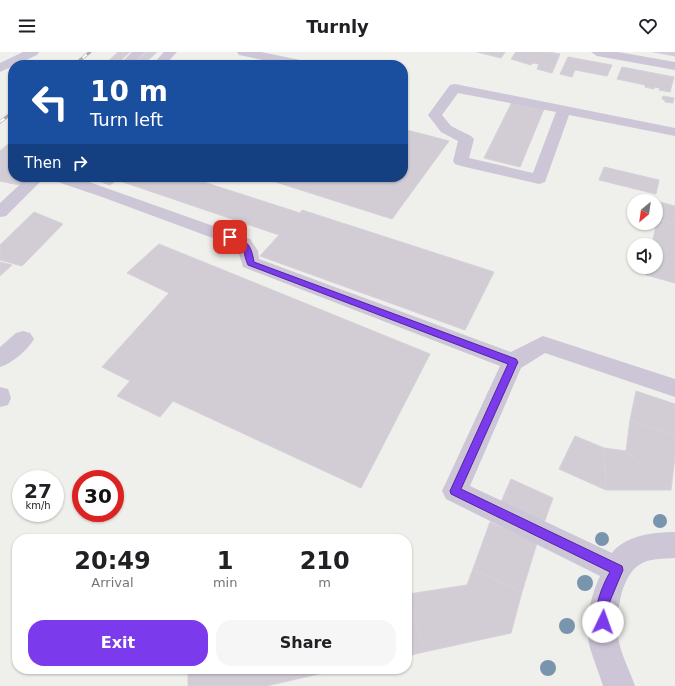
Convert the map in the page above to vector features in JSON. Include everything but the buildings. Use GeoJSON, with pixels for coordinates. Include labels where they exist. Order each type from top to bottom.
{"type":"FeatureCollection","features":[{"type":"Feature","properties":{"kind":"street"},"geometry":{"type":"LineString","coordinates":[[23,60],[34,52]]}},
{"type":"Feature","properties":{"kind":"street"},"geometry":{"type":"LineString","coordinates":[[17,60],[34,52]]}},
{"type":"Feature","properties":{"kind":"street"},"geometry":{"type":"LineString","coordinates":[[130,60],[139,52]]}},
{"type":"Feature","properties":{"kind":"street"},"geometry":{"type":"LineString","coordinates":[[163,60],[171,52]]}},
{"type":"Feature","properties":{"kind":"street"},"geometry":{"type":"LineString","coordinates":[[244,52],[281,60]]}},
{"type":"Feature","properties":{"kind":"street"},"geometry":{"type":"LineString","coordinates":[[597,52],[675,66]]}},
{"type":"Feature","properties":{"kind":"street"},"geometry":{"type":"LineString","coordinates":[[0,77],[8,71]]}},
{"type":"Feature","properties":{"kind":"street"},"geometry":{"type":"LineString","coordinates":[[564,110],[539,179],[461,161],[466,139],[446,129],[435,115],[455,88],[675,132]]}},
{"type":"Feature","properties":{"kind":"street"},"geometry":{"type":"LineString","coordinates":[[0,212],[32,182]]}},
{"type":"Feature","properties":{"kind":"street"},"geometry":{"type":"LineString","coordinates":[[74,182],[244,242],[249,251],[250,263],[513,362]]}},
{"type":"Feature","properties":{"kind":"street"},"geometry":{"type":"LineString","coordinates":[[0,359],[23,339]]}},
{"type":"Feature","properties":{"kind":"street"},"geometry":{"type":"LineString","coordinates":[[618,570],[455,491],[513,362],[543,344],[675,388]]}},
{"type":"Feature","properties":{"kind":"street"},"geometry":{"type":"LineString","coordinates":[[619,686],[605,644],[603,622],[604,601],[610,583],[625,557],[639,551],[662,545],[675,545]]}},
{"type":"Feature","properties":{"kind":"railway"},"geometry":{"type":"LineString","coordinates":[[80,60],[90,52]]}},
{"type":"Feature","properties":{"kind":"railway"},"geometry":{"type":"LineString","coordinates":[[0,122],[8,116]]}},
{"type":"Feature","properties":{"kind":"route"},"geometry":{"type":"LineString","coordinates":[[230,237],[244,242],[249,251],[250,263],[513,362],[455,491],[618,570],[610,583],[604,601],[603,622]]}}]}
